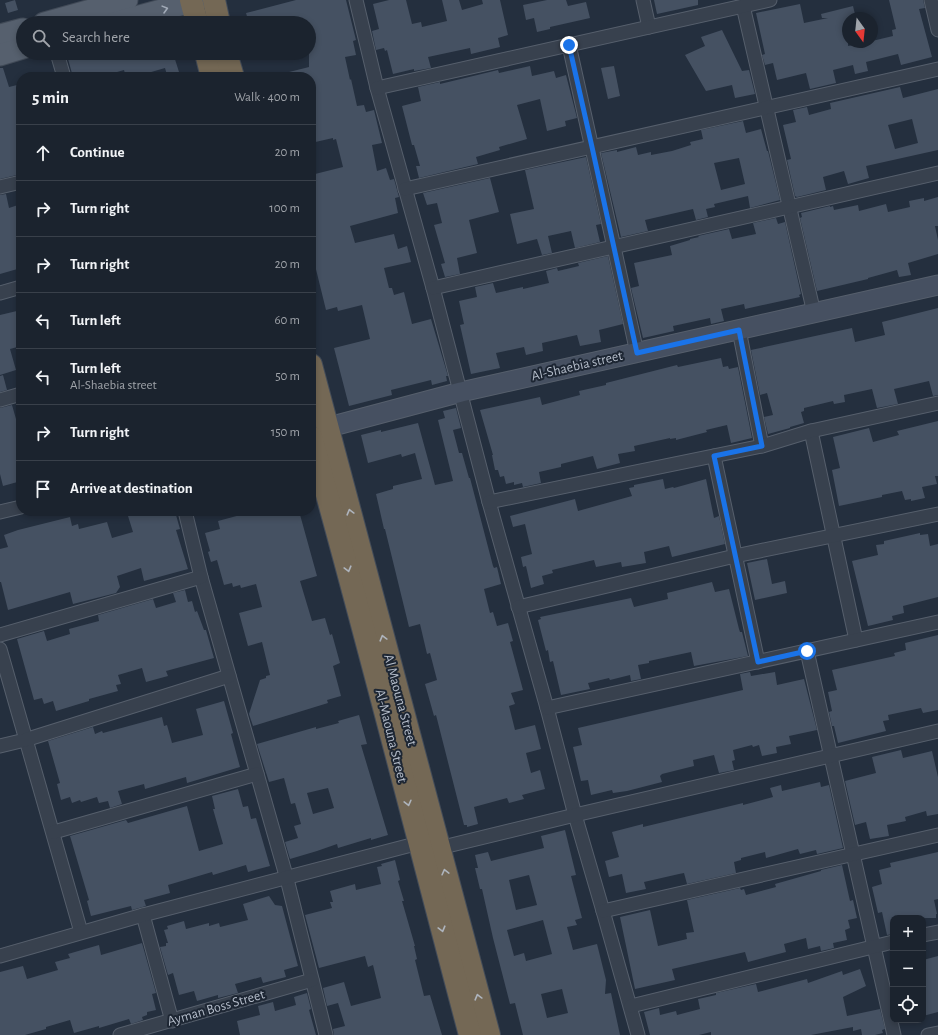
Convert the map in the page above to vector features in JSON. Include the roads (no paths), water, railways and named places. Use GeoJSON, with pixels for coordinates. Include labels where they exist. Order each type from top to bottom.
{"type":"FeatureCollection","features":[{"type":"Feature","properties":{"kind":"highway"},"geometry":{"type":"LineString","coordinates":[[214,0],[217,16]]}},
{"type":"Feature","properties":{"kind":"highway"},"geometry":{"type":"LineString","coordinates":[[193,1],[196,16]]}},
{"type":"Feature","properties":{"kind":"highway"},"geometry":{"type":"LineString","coordinates":[[208,60],[211,72]]}},
{"type":"Feature","properties":{"kind":"highway"},"geometry":{"type":"LineString","coordinates":[[228,60],[232,72]]}},
{"type":"Feature","properties":{"kind":"highway","name":"Al Maouna Street"},"geometry":{"type":"LineString","coordinates":[[316,421],[317,432],[439,848],[489,1035]]}},
{"type":"Feature","properties":{"kind":"highway","name":"Al-Maouna Street"},"geometry":{"type":"LineString","coordinates":[[317,432],[348,570],[418,843],[470,1035]]}},
{"type":"Feature","properties":{"kind":"main road"},"geometry":{"type":"LineString","coordinates":[[69,16],[127,0]]}},
{"type":"Feature","properties":{"kind":"main road"},"geometry":{"type":"LineString","coordinates":[[139,16],[193,1]]}},
{"type":"Feature","properties":{"kind":"main road"},"geometry":{"type":"LineString","coordinates":[[0,35],[16,31]]}},
{"type":"Feature","properties":{"kind":"main road"},"geometry":{"type":"LineString","coordinates":[[0,55],[16,50]]}},
{"type":"Feature","properties":{"kind":"street"},"geometry":{"type":"LineString","coordinates":[[356,0],[377,88],[433,288],[489,502],[547,708],[575,815],[631,1006],[638,1035]]}},
{"type":"Feature","properties":{"kind":"street"},"geometry":{"type":"LineString","coordinates":[[643,0],[649,27]]}},
{"type":"Feature","properties":{"kind":"street"},"geometry":{"type":"LineString","coordinates":[[377,88],[770,0]]}},
{"type":"Feature","properties":{"kind":"street"},"geometry":{"type":"LineString","coordinates":[[931,0],[938,30]]}},
{"type":"Feature","properties":{"kind":"street"},"geometry":{"type":"LineString","coordinates":[[744,6],[814,313]]}},
{"type":"Feature","properties":{"kind":"street"},"geometry":{"type":"LineString","coordinates":[[569,45],[637,353]]}},
{"type":"Feature","properties":{"kind":"street"},"geometry":{"type":"LineString","coordinates":[[59,60],[63,72]]}},
{"type":"Feature","properties":{"kind":"street"},"geometry":{"type":"LineString","coordinates":[[405,189],[938,69]]}},
{"type":"Feature","properties":{"kind":"street"},"geometry":{"type":"LineString","coordinates":[[433,288],[938,173]]}},
{"type":"Feature","properties":{"kind":"street"},"geometry":{"type":"LineString","coordinates":[[0,187],[16,183]]}},
{"type":"Feature","properties":{"kind":"street","name":"Al-Shaebia street"},"geometry":{"type":"LineString","coordinates":[[317,432],[461,392],[938,285]]}},
{"type":"Feature","properties":{"kind":"street"},"geometry":{"type":"LineString","coordinates":[[0,293],[16,288]]}},
{"type":"Feature","properties":{"kind":"street"},"geometry":{"type":"LineString","coordinates":[[739,330],[762,446]]}},
{"type":"Feature","properties":{"kind":"street"},"geometry":{"type":"LineString","coordinates":[[0,400],[16,395]]}},
{"type":"Feature","properties":{"kind":"street"},"geometry":{"type":"LineString","coordinates":[[489,502],[762,446],[811,431],[938,404]]}},
{"type":"Feature","properties":{"kind":"street"},"geometry":{"type":"LineString","coordinates":[[811,431],[856,640]]}},
{"type":"Feature","properties":{"kind":"street"},"geometry":{"type":"LineString","coordinates":[[714,456],[758,662]]}},
{"type":"Feature","properties":{"kind":"street"},"geometry":{"type":"LineString","coordinates":[[1,510],[16,508]]}},
{"type":"Feature","properties":{"kind":"street"},"geometry":{"type":"LineString","coordinates":[[518,607],[735,556],[833,537],[938,514]]}},
{"type":"Feature","properties":{"kind":"street"},"geometry":{"type":"LineString","coordinates":[[186,516],[201,577],[287,879],[326,1035]]}},
{"type":"Feature","properties":{"kind":"street"},"geometry":{"type":"LineString","coordinates":[[0,635],[201,577]]}},
{"type":"Feature","properties":{"kind":"street"},"geometry":{"type":"LineString","coordinates":[[547,708],[938,622]]}},
{"type":"Feature","properties":{"kind":"street"},"geometry":{"type":"LineString","coordinates":[[0,649],[25,740],[54,832],[82,932]]}},
{"type":"Feature","properties":{"kind":"street"},"geometry":{"type":"LineString","coordinates":[[807,651],[894,1035]]}},
{"type":"Feature","properties":{"kind":"street"},"geometry":{"type":"LineString","coordinates":[[0,746],[25,740],[229,676]]}},
{"type":"Feature","properties":{"kind":"street"},"geometry":{"type":"LineString","coordinates":[[439,848],[938,731]]}},
{"type":"Feature","properties":{"kind":"street"},"geometry":{"type":"LineString","coordinates":[[54,832],[257,774]]}},
{"type":"Feature","properties":{"kind":"street"},"geometry":{"type":"LineString","coordinates":[[603,911],[853,853],[938,835]]}},
{"type":"Feature","properties":{"kind":"street"},"geometry":{"type":"LineString","coordinates":[[1,951],[82,932],[287,879],[418,843]]}},
{"type":"Feature","properties":{"kind":"street"},"geometry":{"type":"LineString","coordinates":[[143,915],[172,1021]]}},
{"type":"Feature","properties":{"kind":"street"},"geometry":{"type":"LineString","coordinates":[[926,935],[938,932]]}},
{"type":"Feature","properties":{"kind":"street"},"geometry":{"type":"LineString","coordinates":[[631,1006],[890,943]]}},
{"type":"Feature","properties":{"kind":"street","name":"Ayman Boss Street"},"geometry":{"type":"LineString","coordinates":[[120,1035],[312,980]]}},
{"type":"Feature","properties":{"kind":"street"},"geometry":{"type":"LineString","coordinates":[[928,1035],[938,1033]]}}]}
